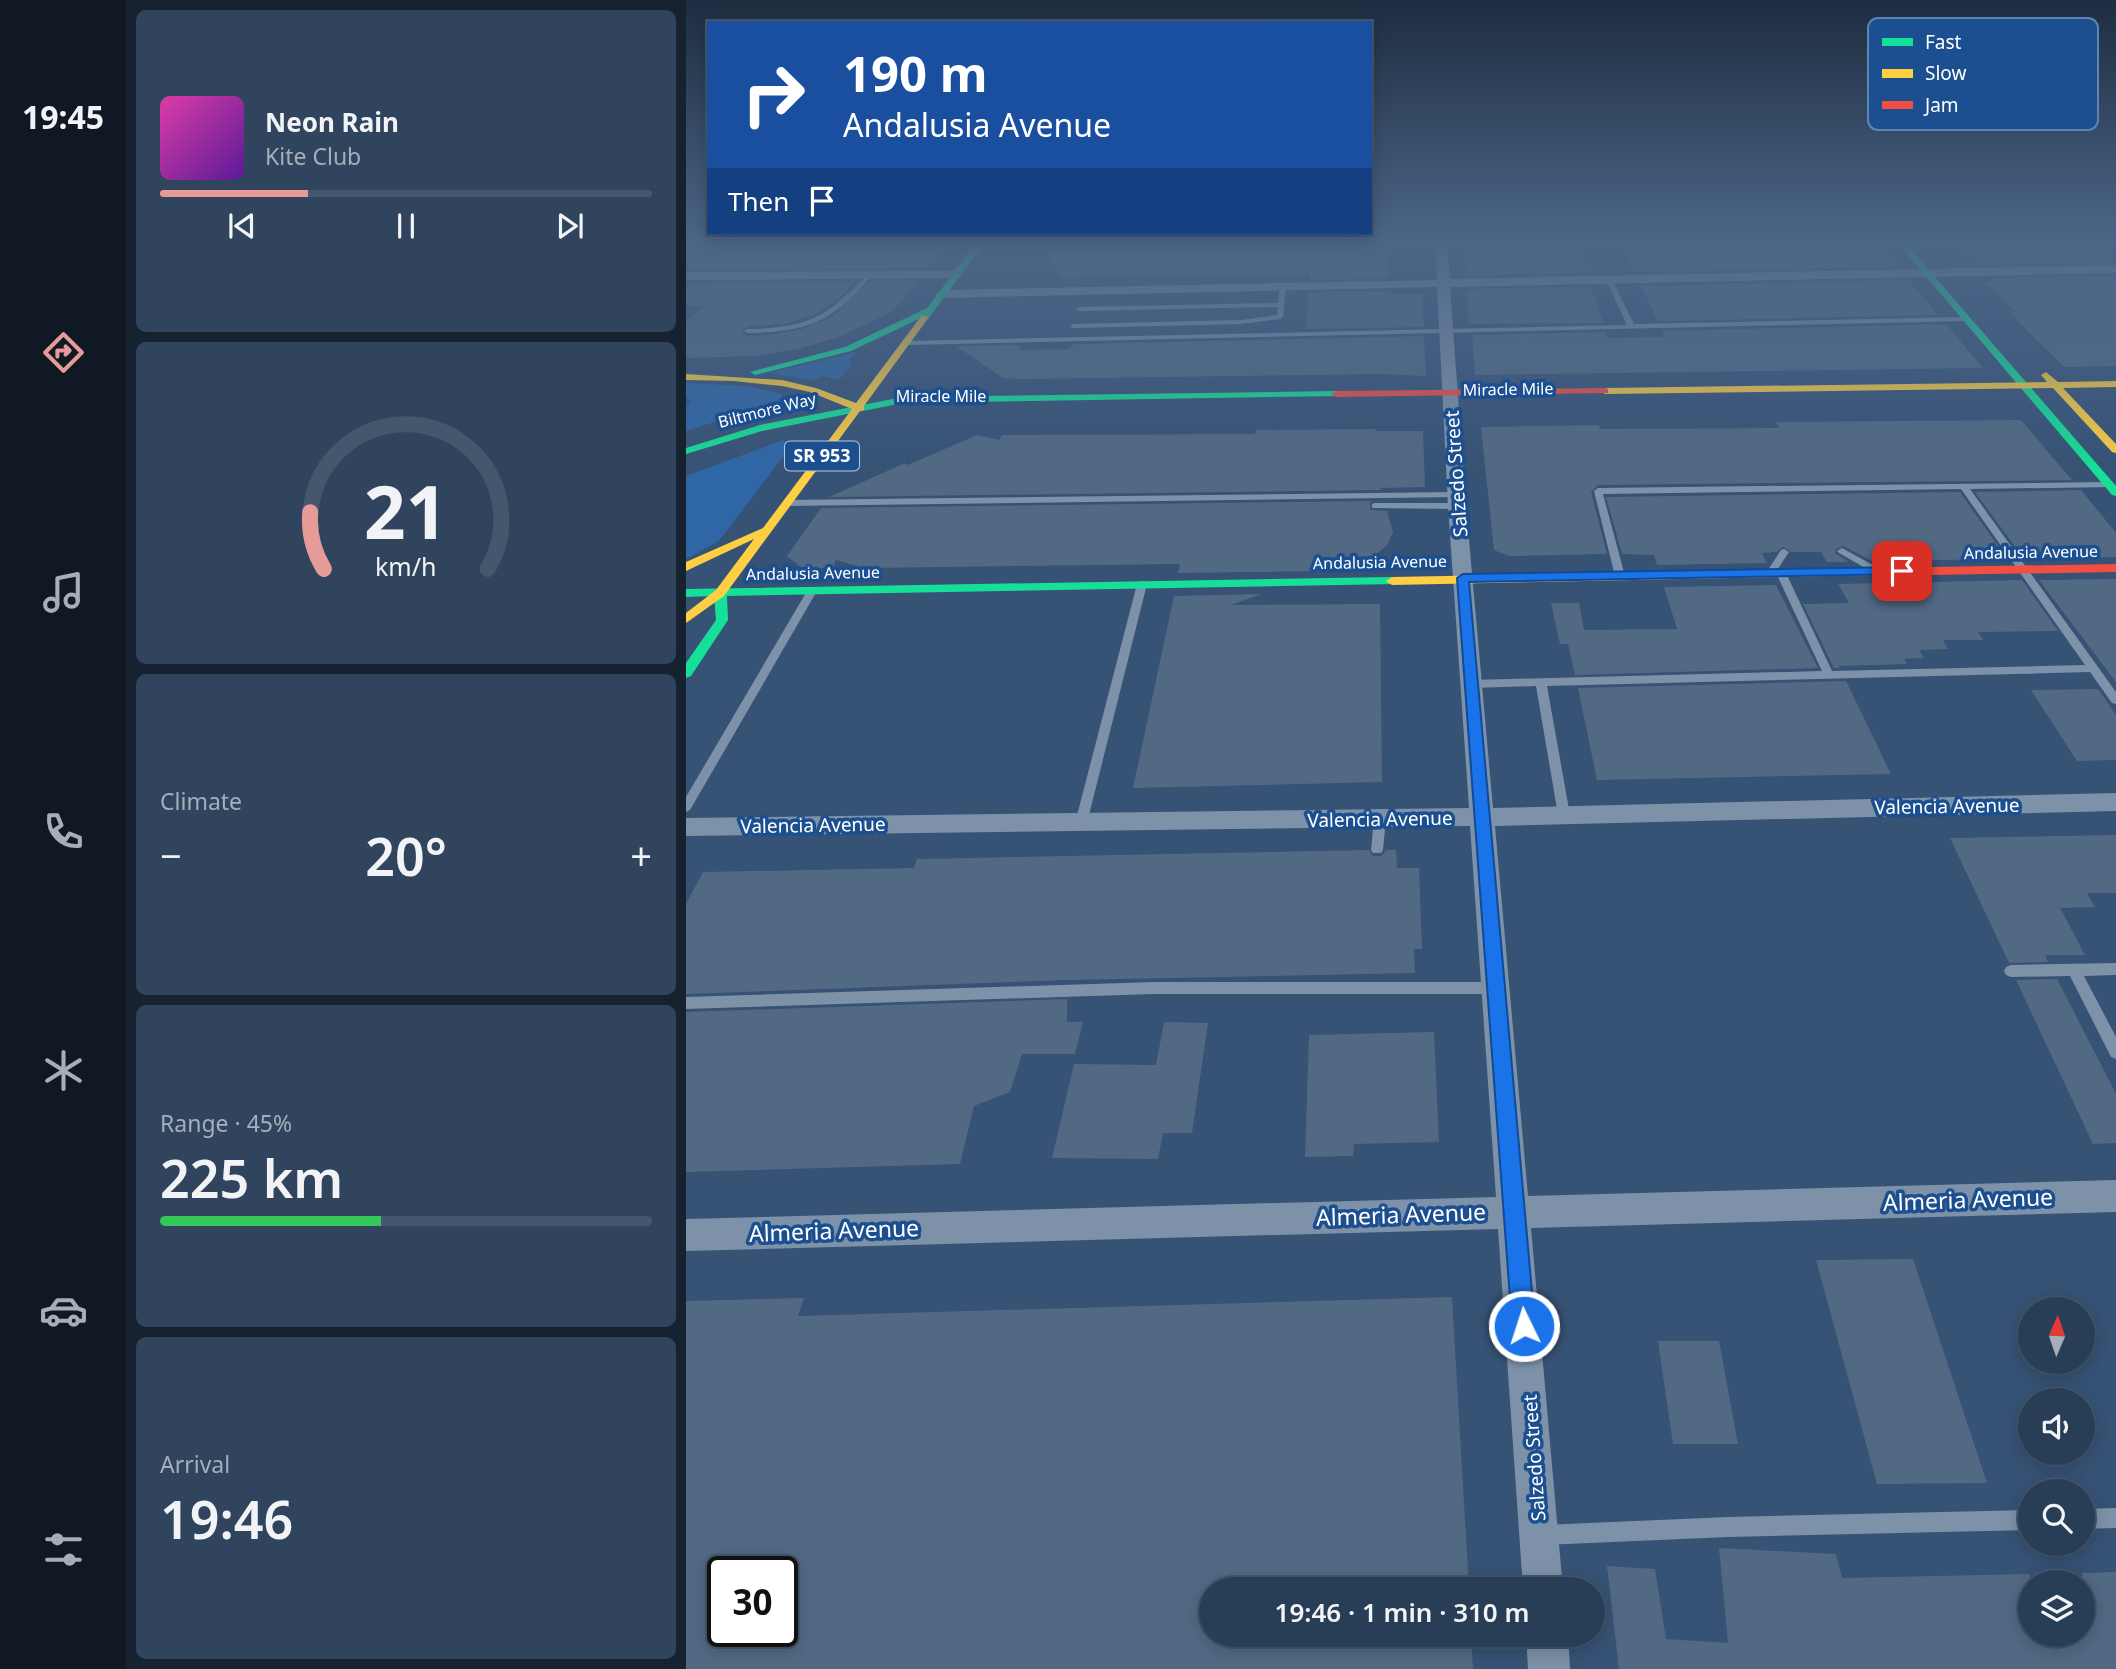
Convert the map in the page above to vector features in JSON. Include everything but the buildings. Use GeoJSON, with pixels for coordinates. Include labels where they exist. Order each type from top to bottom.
{"type":"FeatureCollection","features":[{"type":"Feature","properties":{"kind":"main road"},"geometry":{"type":"LineString","coordinates":[[724,377],[788,366],[848,349],[916,317]]}},
{"type":"Feature","properties":{"kind":"main road","name":"SR 953"},"geometry":{"type":"LineString","coordinates":[[686,618],[720,593],[925,317]]}},
{"type":"Feature","properties":{"kind":"main road"},"geometry":{"type":"LineString","coordinates":[[1967,319],[2112,489]]}},
{"type":"Feature","properties":{"kind":"main road"},"geometry":{"type":"LineString","coordinates":[[2038,365],[2116,450]]}},
{"type":"Feature","properties":{"kind":"main road"},"geometry":{"type":"LineString","coordinates":[[686,377],[724,377],[788,384],[858,408]]}},
{"type":"Feature","properties":{"kind":"main road","name":"Miracle Mile"},"geometry":{"type":"LineString","coordinates":[[858,408],[906,415],[2116,384]]}},
{"type":"Feature","properties":{"kind":"main road","name":"Miracle Mile"},"geometry":{"type":"LineString","coordinates":[[1451,400],[2116,397]]}},
{"type":"Feature","properties":{"kind":"main road","name":"Biltmore Way"},"geometry":{"type":"LineString","coordinates":[[686,451],[760,428],[858,408]]}},
{"type":"Feature","properties":{"kind":"main road"},"geometry":{"type":"LineString","coordinates":[[686,567],[767,529]]}},
{"type":"Feature","properties":{"kind":"main road","name":"Andalusia Avenue"},"geometry":{"type":"LineString","coordinates":[[686,593],[2116,568]]}},
{"type":"Feature","properties":{"kind":"main road"},"geometry":{"type":"LineString","coordinates":[[686,673],[722,620],[720,593]]}},
{"type":"Feature","properties":{"kind":"street","name":"Salzedo Street"},"geometry":{"type":"LineString","coordinates":[[1445,317],[1463,578],[1543,1577]]}},
{"type":"Feature","properties":{"kind":"street","name":"Valencia Avenue"},"geometry":{"type":"LineString","coordinates":[[686,827],[1483,817],[2116,802]]}},
{"type":"Feature","properties":{"kind":"street","name":"Almeria Avenue"},"geometry":{"type":"LineString","coordinates":[[686,1235],[2116,1196]]}},
{"type":"Feature","properties":{"kind":"street"},"geometry":{"type":"LineString","coordinates":[[1548,1647],[1549,1669]]}},
{"type":"Feature","properties":{"kind":"lane"},"geometry":{"type":"LineString","coordinates":[[747,331],[787,329],[824,317]]}},
{"type":"Feature","properties":{"kind":"lane"},"geometry":{"type":"LineString","coordinates":[[1068,338],[1076,317]]}},
{"type":"Feature","properties":{"kind":"lane"},"geometry":{"type":"LineString","coordinates":[[1073,326],[1241,322],[1280,317]]}},
{"type":"Feature","properties":{"kind":"lane"},"geometry":{"type":"LineString","coordinates":[[1627,317],[1631,326]]}},
{"type":"Feature","properties":{"kind":"lane"},"geometry":{"type":"LineString","coordinates":[[906,343],[1967,319]]}},
{"type":"Feature","properties":{"kind":"lane"},"geometry":{"type":"LineString","coordinates":[[1963,485],[2116,700]]}},
{"type":"Feature","properties":{"kind":"lane"},"geometry":{"type":"LineString","coordinates":[[1620,576],[1598,491],[1963,485],[2112,489]]}},
{"type":"Feature","properties":{"kind":"lane"},"geometry":{"type":"LineString","coordinates":[[786,503],[1457,500]]}},
{"type":"Feature","properties":{"kind":"lane"},"geometry":{"type":"LineString","coordinates":[[1375,506],[1457,500]]}},
{"type":"Feature","properties":{"kind":"lane"},"geometry":{"type":"LineString","coordinates":[[1842,551],[1877,571]]}},
{"type":"Feature","properties":{"kind":"lane"},"geometry":{"type":"LineString","coordinates":[[1784,552],[1776,573],[1829,675]]}},
{"type":"Feature","properties":{"kind":"lane"},"geometry":{"type":"LineString","coordinates":[[1082,822],[1142,584]]}},
{"type":"Feature","properties":{"kind":"lane"},"geometry":{"type":"LineString","coordinates":[[686,807],[812,590]]}},
{"type":"Feature","properties":{"kind":"lane"},"geometry":{"type":"LineString","coordinates":[[1472,684],[2094,668]]}},
{"type":"Feature","properties":{"kind":"lane"},"geometry":{"type":"LineString","coordinates":[[1541,682],[1564,815]]}},
{"type":"Feature","properties":{"kind":"lane"},"geometry":{"type":"LineString","coordinates":[[1377,850],[1380,818]]}},
{"type":"Feature","properties":{"kind":"lane"},"geometry":{"type":"LineString","coordinates":[[2011,971],[2116,969]]}},
{"type":"Feature","properties":{"kind":"lane"},"geometry":{"type":"LineString","coordinates":[[2074,970],[2116,1052]]}},
{"type":"Feature","properties":{"kind":"lane"},"geometry":{"type":"LineString","coordinates":[[686,1003],[1153,989],[1497,988]]}},
{"type":"Feature","properties":{"kind":"lane"},"geometry":{"type":"LineString","coordinates":[[2095,1519],[2116,1518]]}},
{"type":"Feature","properties":{"kind":"lane"},"geometry":{"type":"LineString","coordinates":[[1539,1535],[1728,1527],[2018,1520]]}},
{"type":"Feature","properties":{"kind":"shaded area"},"geometry":{"type":"Polygon","coordinates":[[[856,352],[849,359],[852,365],[839,380],[823,376],[812,380],[769,373],[856,352]]]}},
{"type":"Feature","properties":{"kind":"shaded area"},"geometry":{"type":"Polygon","coordinates":[[[686,383],[749,386],[783,395],[777,402],[686,431],[686,407],[691,402],[686,397],[686,383]]]}},
{"type":"Feature","properties":{"kind":"shaded area"},"geometry":{"type":"Polygon","coordinates":[[[783,440],[792,445],[719,541],[686,559],[686,476],[783,440]]]}},
{"type":"Feature","properties":{"kind":"traffic: fast"},"geometry":{"type":"LineString","coordinates":[[755,372],[848,349],[916,317]]}},
{"type":"Feature","properties":{"kind":"traffic: fast"},"geometry":{"type":"LineString","coordinates":[[1965,317],[2116,493]]}},
{"type":"Feature","properties":{"kind":"traffic: fast"},"geometry":{"type":"LineString","coordinates":[[686,451],[760,428],[903,400],[1336,394]]}},
{"type":"Feature","properties":{"kind":"traffic: fast"},"geometry":{"type":"LineString","coordinates":[[686,593],[1392,581]]}},
{"type":"Feature","properties":{"kind":"traffic: fast"},"geometry":{"type":"LineString","coordinates":[[686,673],[722,620],[720,593]]}},
{"type":"Feature","properties":{"kind":"traffic: slow"},"geometry":{"type":"LineString","coordinates":[[686,619],[720,593],[925,317]]}},
{"type":"Feature","properties":{"kind":"traffic: slow"},"geometry":{"type":"LineString","coordinates":[[2046,375],[2116,450]]}},
{"type":"Feature","properties":{"kind":"traffic: slow"},"geometry":{"type":"LineString","coordinates":[[686,377],[782,383],[813,390],[860,408]]}},
{"type":"Feature","properties":{"kind":"traffic: slow"},"geometry":{"type":"LineString","coordinates":[[1605,391],[2116,384]]}},
{"type":"Feature","properties":{"kind":"traffic: slow"},"geometry":{"type":"LineString","coordinates":[[686,567],[762,531]]}},
{"type":"Feature","properties":{"kind":"traffic: slow"},"geometry":{"type":"LineString","coordinates":[[1392,581],[1872,572]]}},
{"type":"Feature","properties":{"kind":"traffic: jam"},"geometry":{"type":"LineString","coordinates":[[1336,394],[1605,391]]}},
{"type":"Feature","properties":{"kind":"traffic: jam"},"geometry":{"type":"LineString","coordinates":[[1872,572],[2116,568]]}},
{"type":"Feature","properties":{"kind":"route"},"geometry":{"type":"LineString","coordinates":[[1524,1326],[1463,578],[1902,571]]}}]}
